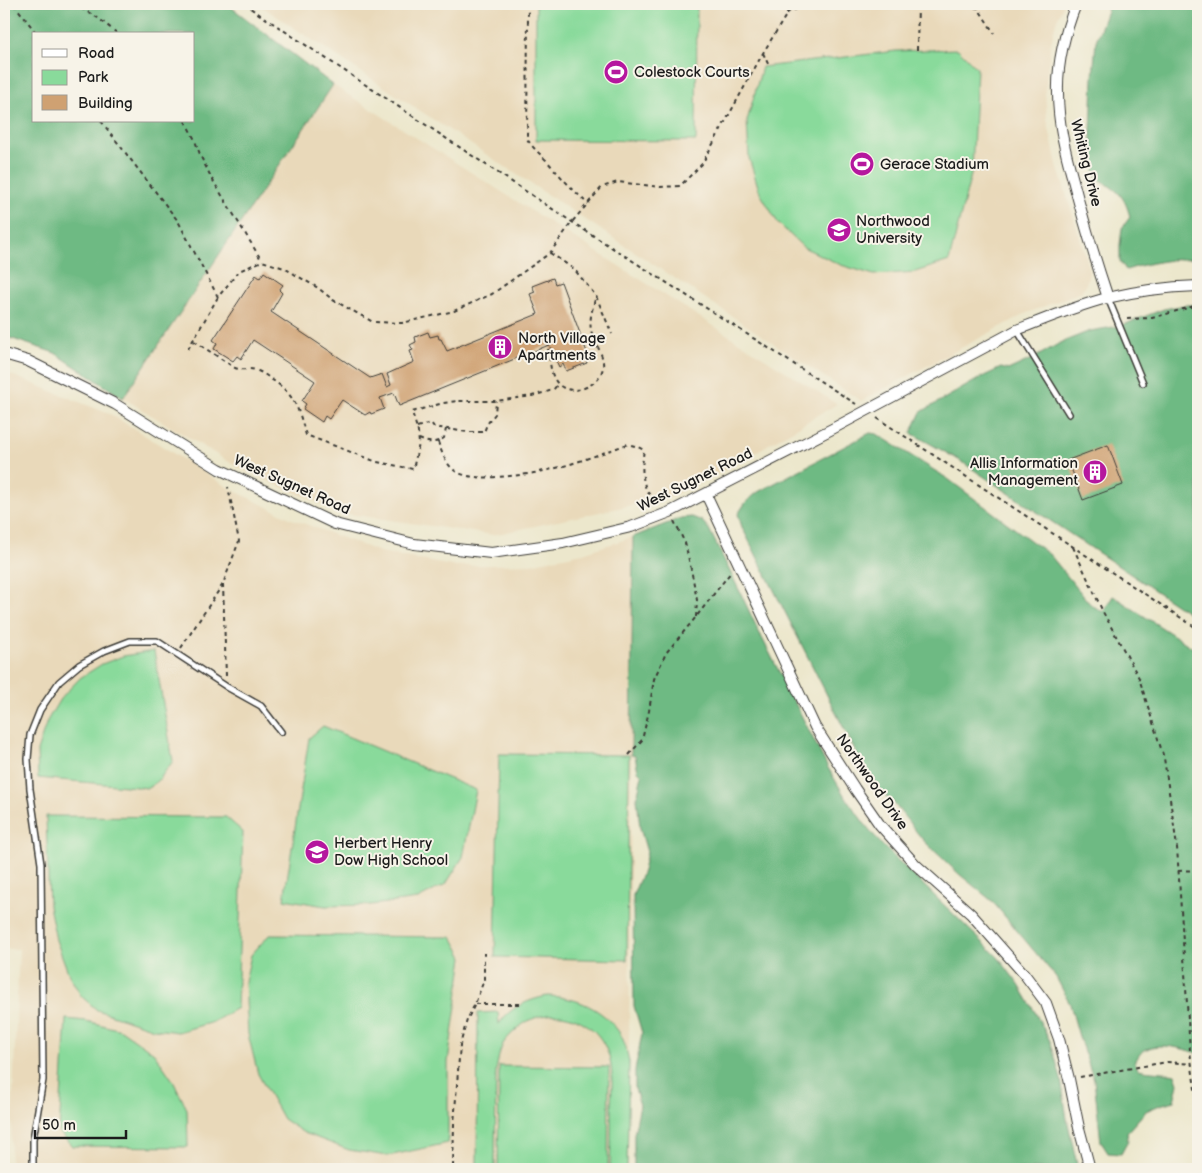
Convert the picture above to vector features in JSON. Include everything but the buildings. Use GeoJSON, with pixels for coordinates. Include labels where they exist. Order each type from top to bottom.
{"type":"FeatureCollection","features":[{"type":"Feature","properties":{"kind":"street","name":"Whiting Drive"},"geometry":{"type":"LineString","coordinates":[[1076,4],[1061,54],[1057,91],[1058,111],[1060,129],[1074,182],[1108,298]]}},
{"type":"Feature","properties":{"kind":"street","name":"West Sugnet Road"},"geometry":{"type":"LineString","coordinates":[[4,354],[28,361],[115,404],[219,469],[335,524],[414,544],[491,553],[564,544],[631,527],[670,512],[706,494],[1017,330],[1078,306],[1108,298],[1181,286],[1198,286]]}},
{"type":"Feature","properties":{"kind":"street","name":"Northwood Drive"},"geometry":{"type":"LineString","coordinates":[[706,494],[815,727],[855,789],[880,825],[916,866],[971,914],[1046,1003],[1059,1039],[1090,1169]]}},
{"type":"Feature","properties":{"kind":"lane"},"geometry":{"type":"LineString","coordinates":[[1108,298],[1143,382]]}},
{"type":"Feature","properties":{"kind":"lane"},"geometry":{"type":"LineString","coordinates":[[1017,330],[1069,414]]}},
{"type":"Feature","properties":{"kind":"lane"},"geometry":{"type":"LineString","coordinates":[[33,1169],[33,1139],[43,1080],[41,864],[30,789],[28,759],[30,736],[40,710],[59,682],[79,665],[104,651],[130,641],[156,641],[227,687],[261,706],[281,732]]}},
{"type":"Feature","properties":{"kind":"path"},"geometry":{"type":"LineString","coordinates":[[14,4],[35,32]]}},
{"type":"Feature","properties":{"kind":"path"},"geometry":{"type":"LineString","coordinates":[[74,4],[98,18],[116,32]]}},
{"type":"Feature","properties":{"kind":"path"},"geometry":{"type":"LineString","coordinates":[[244,4],[572,222],[866,411],[1198,629]]}},
{"type":"Feature","properties":{"kind":"path"},"geometry":{"type":"LineString","coordinates":[[526,4],[528,13],[527,139],[534,150],[588,204]]}},
{"type":"Feature","properties":{"kind":"path"},"geometry":{"type":"LineString","coordinates":[[755,4],[788,12],[811,4]]}},
{"type":"Feature","properties":{"kind":"path"},"geometry":{"type":"LineString","coordinates":[[186,122],[212,179],[262,261],[284,268],[318,288],[333,300],[373,322],[402,323],[454,311],[492,294],[550,253],[572,222],[602,187],[618,182],[680,186],[702,164],[763,53],[793,4]]}},
{"type":"Feature","properties":{"kind":"path"},"geometry":{"type":"LineString","coordinates":[[917,50],[918,4]]}},
{"type":"Feature","properties":{"kind":"path"},"geometry":{"type":"LineString","coordinates":[[951,4],[978,8],[994,33]]}},
{"type":"Feature","properties":{"kind":"path"},"geometry":{"type":"LineString","coordinates":[[978,8],[980,4]]}},
{"type":"Feature","properties":{"kind":"path"},"geometry":{"type":"LineString","coordinates":[[763,53],[769,66]]}},
{"type":"Feature","properties":{"kind":"path"},"geometry":{"type":"LineString","coordinates":[[103,122],[178,221],[218,298]]}},
{"type":"Feature","properties":{"kind":"path"},"geometry":{"type":"LineString","coordinates":[[1198,146],[1196,165],[1198,176]]}},
{"type":"Feature","properties":{"kind":"path"},"geometry":{"type":"LineString","coordinates":[[550,253],[574,269],[596,296],[612,334]]}},
{"type":"Feature","properties":{"kind":"path"},"geometry":{"type":"LineString","coordinates":[[188,349],[218,298],[239,271],[262,261]]}},
{"type":"Feature","properties":{"kind":"path"},"geometry":{"type":"LineString","coordinates":[[548,349],[552,375],[558,384],[565,389],[574,390],[592,385],[598,378],[603,363],[591,331],[592,309],[596,296]]}},
{"type":"Feature","properties":{"kind":"path"},"geometry":{"type":"LineString","coordinates":[[1117,319],[1152,318],[1198,305]]}},
{"type":"Feature","properties":{"kind":"path"},"geometry":{"type":"LineString","coordinates":[[193,340],[235,368],[258,371],[284,388],[292,398],[306,435],[377,462],[413,469],[419,439],[412,412],[443,403],[470,400],[496,401],[532,396],[554,390],[558,384]]}},
{"type":"Feature","properties":{"kind":"path"},"geometry":{"type":"LineString","coordinates":[[416,427],[431,423],[434,427],[466,432],[484,432],[487,424],[495,414],[496,401]]}},
{"type":"Feature","properties":{"kind":"path"},"geometry":{"type":"LineString","coordinates":[[419,439],[428,442],[438,442],[444,438],[446,429]]}},
{"type":"Feature","properties":{"kind":"path"},"geometry":{"type":"LineString","coordinates":[[438,442],[446,462],[453,470],[459,474],[490,477],[524,475],[562,467],[628,444],[644,450],[642,473],[648,493],[652,498],[662,502]]}},
{"type":"Feature","properties":{"kind":"path"},"geometry":{"type":"LineString","coordinates":[[177,654],[223,584],[239,541],[229,488],[219,469]]}},
{"type":"Feature","properties":{"kind":"path"},"geometry":{"type":"LineString","coordinates":[[670,512],[685,543],[697,600],[696,617]]}},
{"type":"Feature","properties":{"kind":"path"},"geometry":{"type":"LineString","coordinates":[[1073,547],[1103,612],[1139,678],[1164,758],[1176,847],[1189,1042],[1198,1102]]}},
{"type":"Feature","properties":{"kind":"path"},"geometry":{"type":"LineString","coordinates":[[629,755],[642,740],[654,679],[666,653],[738,562]]}},
{"type":"Feature","properties":{"kind":"path"},"geometry":{"type":"LineString","coordinates":[[223,584],[227,687]]}},
{"type":"Feature","properties":{"kind":"path"},"geometry":{"type":"LineString","coordinates":[[1178,871],[1198,870]]}},
{"type":"Feature","properties":{"kind":"path"},"geometry":{"type":"LineString","coordinates":[[453,1167],[460,1045],[467,1020],[484,980],[484,953]]}},
{"type":"Feature","properties":{"kind":"path"},"geometry":{"type":"LineString","coordinates":[[475,1004],[522,1004]]}},
{"type":"Feature","properties":{"kind":"path"},"geometry":{"type":"LineString","coordinates":[[1069,1079],[1167,1062],[1192,1064]]}},
{"type":"Feature","properties":{"kind":"shaded area","name":"Northwood University"},"geometry":{"type":"Polygon","coordinates":[[[258,4],[1064,4],[1056,22],[1050,47],[1045,91],[1047,119],[1057,165],[1087,260],[1089,273],[1086,284],[1081,292],[1027,313],[861,401],[258,4]]]}},
{"type":"Feature","properties":{"kind":"shaded area"},"geometry":{"type":"Polygon","coordinates":[[[333,85],[837,404],[725,470],[669,497],[493,535],[342,513],[239,468],[123,398],[333,85]]]}},
{"type":"Feature","properties":{"kind":"shaded area","name":"Herbert Henry Dow High School"},"geometry":{"type":"Polygon","coordinates":[[[4,372],[112,415],[229,488],[292,519],[380,552],[452,566],[530,564],[583,553],[633,537],[628,1169],[10,1169],[19,949],[4,949],[4,372]]]}},
{"type":"Feature","properties":{"kind":"green space"},"geometry":{"type":"Polygon","coordinates":[[[4,4],[227,4],[333,85],[123,398],[55,353],[4,336],[4,4]]]}},
{"type":"Feature","properties":{"kind":"green space","name":"Colestock Courts"},"geometry":{"type":"Polygon","coordinates":[[[536,4],[697,4],[696,141],[536,140],[536,4]]]}},
{"type":"Feature","properties":{"kind":"green space"},"geometry":{"type":"Polygon","coordinates":[[[1111,4],[1198,4],[1198,258],[1162,261],[1126,270],[1120,261],[1122,228],[1130,217],[1122,197],[1097,178],[1092,157],[1091,134],[1096,41],[1111,4]]]}},
{"type":"Feature","properties":{"kind":"green space","name":"Gerace Stadium"},"geometry":{"type":"Polygon","coordinates":[[[958,49],[977,68],[972,171],[949,261],[915,272],[874,275],[841,265],[803,247],[778,223],[760,193],[749,158],[747,121],[762,67],[896,51],[958,49]]]}},
{"type":"Feature","properties":{"kind":"green space"},"geometry":{"type":"Polygon","coordinates":[[[1185,305],[1198,305],[1198,619],[959,460],[911,433],[921,412],[1001,368],[1008,370],[1060,343],[1090,331],[1120,326],[1164,309],[1185,305]]]}},
{"type":"Feature","properties":{"kind":"green space"},"geometry":{"type":"Polygon","coordinates":[[[870,433],[877,434],[948,479],[1050,555],[1090,604],[1103,612],[1113,596],[1198,651],[1198,1053],[1162,1046],[1148,1048],[1140,1054],[1135,1062],[1138,1069],[1175,1074],[1178,1083],[1174,1101],[1146,1111],[1127,1132],[1128,1141],[1121,1154],[1108,1153],[1101,1142],[1094,1080],[1070,1004],[1056,977],[992,901],[959,874],[923,840],[892,801],[878,789],[867,774],[742,527],[738,514],[746,502],[758,492],[870,433]]]}},
{"type":"Feature","properties":{"kind":"green space"},"geometry":{"type":"Polygon","coordinates":[[[692,517],[702,521],[709,529],[827,766],[844,795],[882,845],[998,957],[1019,985],[1035,1012],[1051,1043],[1061,1079],[1067,1119],[1078,1169],[634,1169],[634,1134],[640,1105],[635,1089],[635,1071],[642,1033],[634,1006],[633,895],[643,871],[647,852],[640,828],[637,798],[642,775],[638,771],[635,756],[631,755],[633,537],[681,518],[692,517]]]}},
{"type":"Feature","properties":{"kind":"green space"},"geometry":{"type":"Polygon","coordinates":[[[154,651],[173,761],[158,781],[148,788],[38,778],[37,751],[47,721],[60,699],[80,678],[102,664],[123,656],[154,651]]]}},
{"type":"Feature","properties":{"kind":"green space"},"geometry":{"type":"Polygon","coordinates":[[[323,726],[476,790],[463,857],[446,884],[418,899],[371,905],[325,906],[284,899],[309,738],[323,726]]]}},
{"type":"Feature","properties":{"kind":"green space"},"geometry":{"type":"Polygon","coordinates":[[[499,754],[629,755],[627,960],[495,957],[499,754]]]}},
{"type":"Feature","properties":{"kind":"green space"},"geometry":{"type":"Polygon","coordinates":[[[46,816],[226,817],[243,832],[237,1008],[213,1022],[178,1032],[154,1029],[97,1010],[81,996],[69,975],[56,940],[49,906],[46,816]]]}},
{"type":"Feature","properties":{"kind":"green space"},"geometry":{"type":"Polygon","coordinates":[[[269,935],[452,937],[463,957],[448,1062],[448,1143],[388,1156],[349,1150],[304,1133],[283,1119],[258,1074],[248,1034],[245,982],[251,955],[269,935]]]}},
{"type":"Feature","properties":{"kind":"green space"},"geometry":{"type":"Polygon","coordinates":[[[547,996],[568,999],[588,1005],[605,1016],[623,1039],[629,1062],[627,1169],[610,1169],[612,1077],[607,1051],[600,1038],[591,1028],[567,1016],[554,1015],[540,1016],[528,1021],[512,1033],[503,1044],[496,1070],[495,1169],[477,1169],[478,1013],[498,1012],[499,1024],[508,1013],[520,1005],[547,996]]]}},
{"type":"Feature","properties":{"kind":"green space"},"geometry":{"type":"Polygon","coordinates":[[[66,1019],[86,1021],[121,1030],[154,1053],[172,1079],[187,1109],[188,1147],[72,1146],[59,1132],[66,1019]]]}},
{"type":"Feature","properties":{"kind":"green space"},"geometry":{"type":"Polygon","coordinates":[[[499,1066],[609,1067],[608,1169],[498,1169],[499,1066]]]}},
{"type":"Feature","properties":{"kind":"place","name":"Colestock Courts"},"geometry":{"type":"Point","coordinates":[616,72]}},
{"type":"Feature","properties":{"kind":"place","name":"Gerace Stadium"},"geometry":{"type":"Point","coordinates":[862,164]}},
{"type":"Feature","properties":{"kind":"place","name":"Northwood University"},"geometry":{"type":"Point","coordinates":[839,230]}},
{"type":"Feature","properties":{"kind":"place","name":"North Village Apartments"},"geometry":{"type":"Point","coordinates":[500,347]}},
{"type":"Feature","properties":{"kind":"place","name":"Allis Information Management"},"geometry":{"type":"Point","coordinates":[1095,472]}},
{"type":"Feature","properties":{"kind":"place","name":"Herbert Henry Dow High School"},"geometry":{"type":"Point","coordinates":[317,852]}}]}
